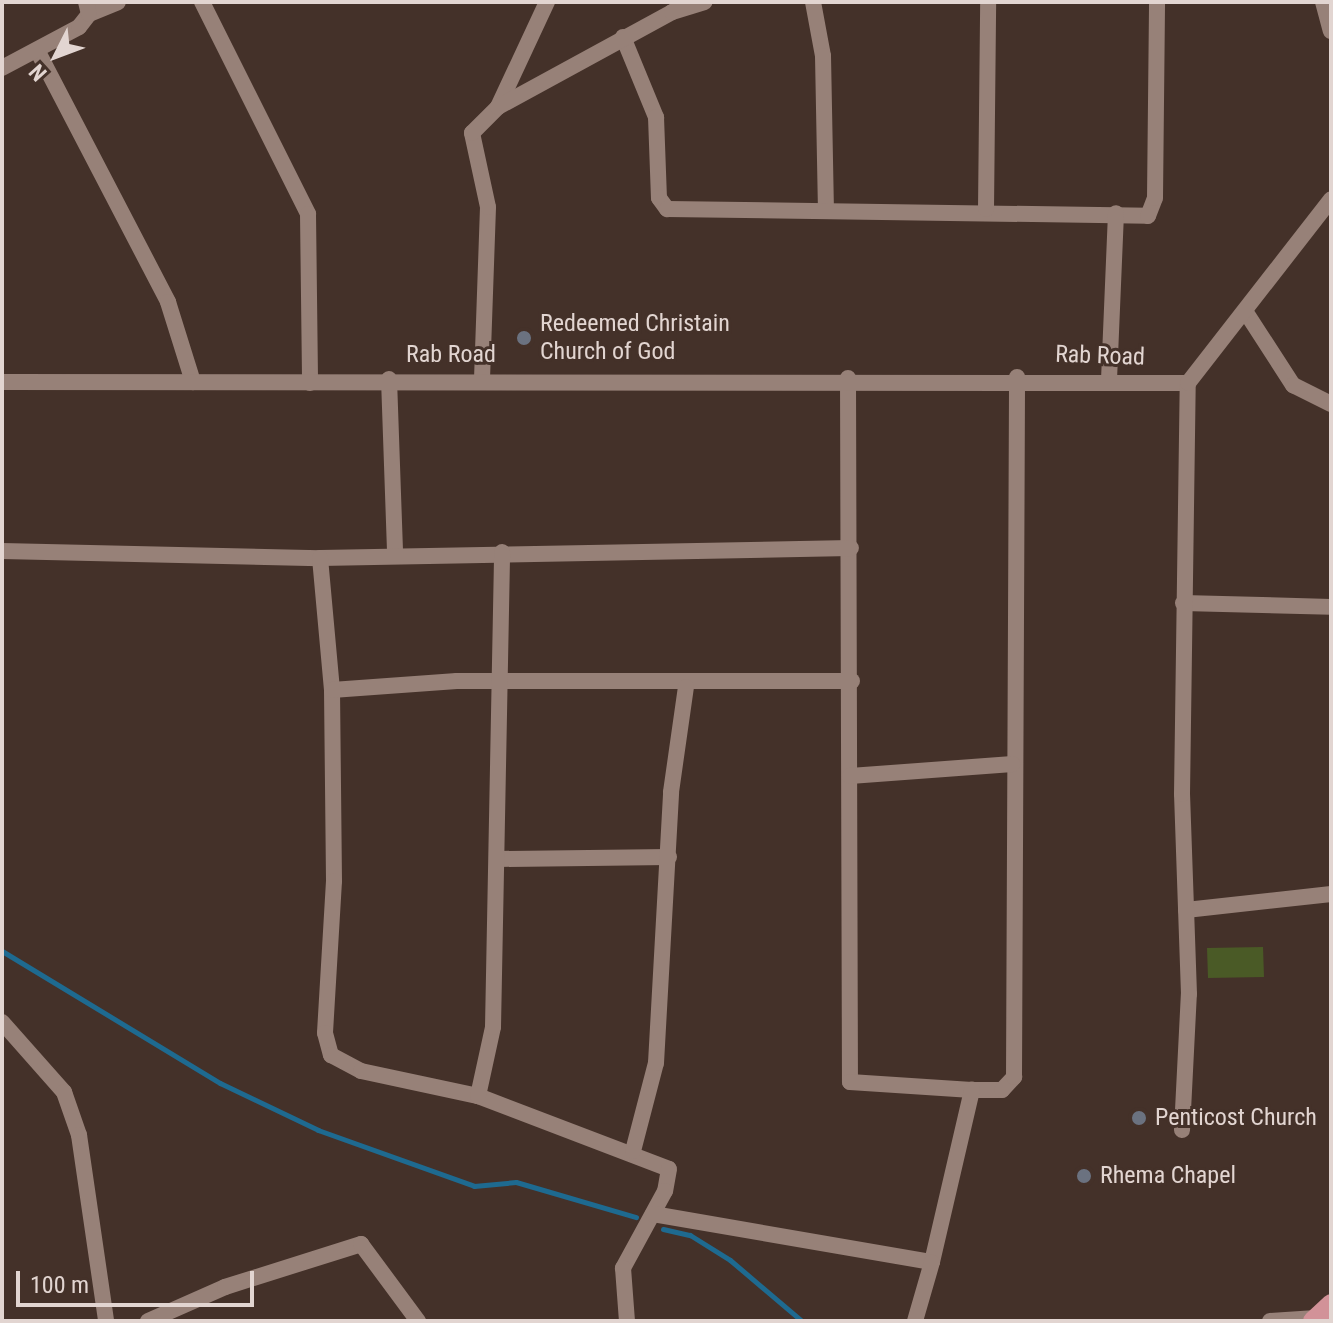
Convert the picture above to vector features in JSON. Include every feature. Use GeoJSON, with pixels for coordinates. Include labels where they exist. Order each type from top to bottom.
{"type":"FeatureCollection","features":[{"type":"Feature","properties":{"kind":"main road"},"geometry":{"type":"LineString","coordinates":[[1314,1320],[1331,1304]]}},
{"type":"Feature","properties":{"kind":"street"},"geometry":{"type":"LineString","coordinates":[[2,68],[37,50],[87,8],[118,2]]}},
{"type":"Feature","properties":{"kind":"street"},"geometry":{"type":"LineString","coordinates":[[202,2],[308,214],[310,383]]}},
{"type":"Feature","properties":{"kind":"street"},"geometry":{"type":"LineString","coordinates":[[498,107],[547,2]]}},
{"type":"Feature","properties":{"kind":"street"},"geometry":{"type":"LineString","coordinates":[[482,379],[488,207],[472,133],[498,107],[623,37],[704,2]]}},
{"type":"Feature","properties":{"kind":"street"},"geometry":{"type":"LineString","coordinates":[[813,2],[823,56],[826,209]]}},
{"type":"Feature","properties":{"kind":"street"},"geometry":{"type":"LineString","coordinates":[[986,209],[988,2]]}},
{"type":"Feature","properties":{"kind":"street"},"geometry":{"type":"LineString","coordinates":[[623,37],[656,117],[659,198],[667,209],[986,209],[1148,216],[1153,209],[1157,2]]}},
{"type":"Feature","properties":{"kind":"street"},"geometry":{"type":"LineString","coordinates":[[1323,2],[1331,31]]}},
{"type":"Feature","properties":{"kind":"street"},"geometry":{"type":"LineString","coordinates":[[37,50],[168,302],[193,382]]}},
{"type":"Feature","properties":{"kind":"street"},"geometry":{"type":"LineString","coordinates":[[1182,1130],[1186,910],[1183,603],[1188,383],[1247,314],[1329,208]]}},
{"type":"Feature","properties":{"kind":"street"},"geometry":{"type":"LineString","coordinates":[[1109,380],[1116,213]]}},
{"type":"Feature","properties":{"kind":"street"},"geometry":{"type":"LineString","coordinates":[[1247,314],[1293,385],[1331,404]]}},
{"type":"Feature","properties":{"kind":"street"},"geometry":{"type":"LineString","coordinates":[[848,378],[852,681],[850,1082],[1002,1090],[1014,1077],[1017,377]]}},
{"type":"Feature","properties":{"kind":"street","name":"Rab Road"},"geometry":{"type":"LineString","coordinates":[[2,382],[310,383],[389,379],[1017,377],[1188,383]]}},
{"type":"Feature","properties":{"kind":"street"},"geometry":{"type":"LineString","coordinates":[[389,379],[395,554]]}},
{"type":"Feature","properties":{"kind":"street"},"geometry":{"type":"LineString","coordinates":[[2,551],[320,558],[395,554],[851,548]]}},
{"type":"Feature","properties":{"kind":"street"},"geometry":{"type":"LineString","coordinates":[[478,1096],[493,1027],[499,859],[502,552]]}},
{"type":"Feature","properties":{"kind":"street"},"geometry":{"type":"LineString","coordinates":[[320,558],[332,690],[334,881],[325,1033],[331,1055],[361,1071],[478,1096],[633,1151],[669,1169],[653,1214],[623,1268],[624,1320]]}},
{"type":"Feature","properties":{"kind":"street"},"geometry":{"type":"LineString","coordinates":[[1183,603],[1331,607]]}},
{"type":"Feature","properties":{"kind":"street"},"geometry":{"type":"LineString","coordinates":[[332,690],[500,681],[686,687],[852,681]]}},
{"type":"Feature","properties":{"kind":"street"},"geometry":{"type":"LineString","coordinates":[[633,1151],[656,1063],[669,857],[686,687]]}},
{"type":"Feature","properties":{"kind":"street"},"geometry":{"type":"LineString","coordinates":[[850,776],[1013,764]]}},
{"type":"Feature","properties":{"kind":"street"},"geometry":{"type":"LineString","coordinates":[[499,859],[669,857]]}},
{"type":"Feature","properties":{"kind":"street"},"geometry":{"type":"LineString","coordinates":[[1186,910],[1331,894]]}},
{"type":"Feature","properties":{"kind":"street"},"geometry":{"type":"LineString","coordinates":[[2,1022],[64,1092],[79,1135],[106,1321]]}},
{"type":"Feature","properties":{"kind":"street"},"geometry":{"type":"LineString","coordinates":[[915,1321],[972,1090]]}},
{"type":"Feature","properties":{"kind":"street"},"geometry":{"type":"LineString","coordinates":[[653,1214],[932,1262]]}},
{"type":"Feature","properties":{"kind":"street"},"geometry":{"type":"LineString","coordinates":[[148,1321],[225,1287],[361,1244],[418,1321]]}},
{"type":"Feature","properties":{"kind":"street"},"geometry":{"type":"LineString","coordinates":[[1270,1321],[1314,1320]]}},
{"type":"Feature","properties":{"kind":"green space"},"geometry":{"type":"Polygon","coordinates":[[[1263,947],[1264,977],[1208,978],[1207,948],[1263,947]]]}},
{"type":"Feature","properties":{"kind":"waterway"},"geometry":{"type":"LineString","coordinates":[[2,951],[220,1083],[318,1130],[474,1186],[516,1182],[636,1217]]}},
{"type":"Feature","properties":{"kind":"waterway"},"geometry":{"type":"LineString","coordinates":[[663,1229],[690,1235],[730,1260],[802,1321]]}},
{"type":"Feature","properties":{"kind":"place","name":"Redeemed Christain Church of God"},"geometry":{"type":"Point","coordinates":[524,338]}},
{"type":"Feature","properties":{"kind":"place","name":"Penticost Church"},"geometry":{"type":"Point","coordinates":[1139,1118]}},
{"type":"Feature","properties":{"kind":"place","name":"Rhema Chapel"},"geometry":{"type":"Point","coordinates":[1084,1176]}}]}
